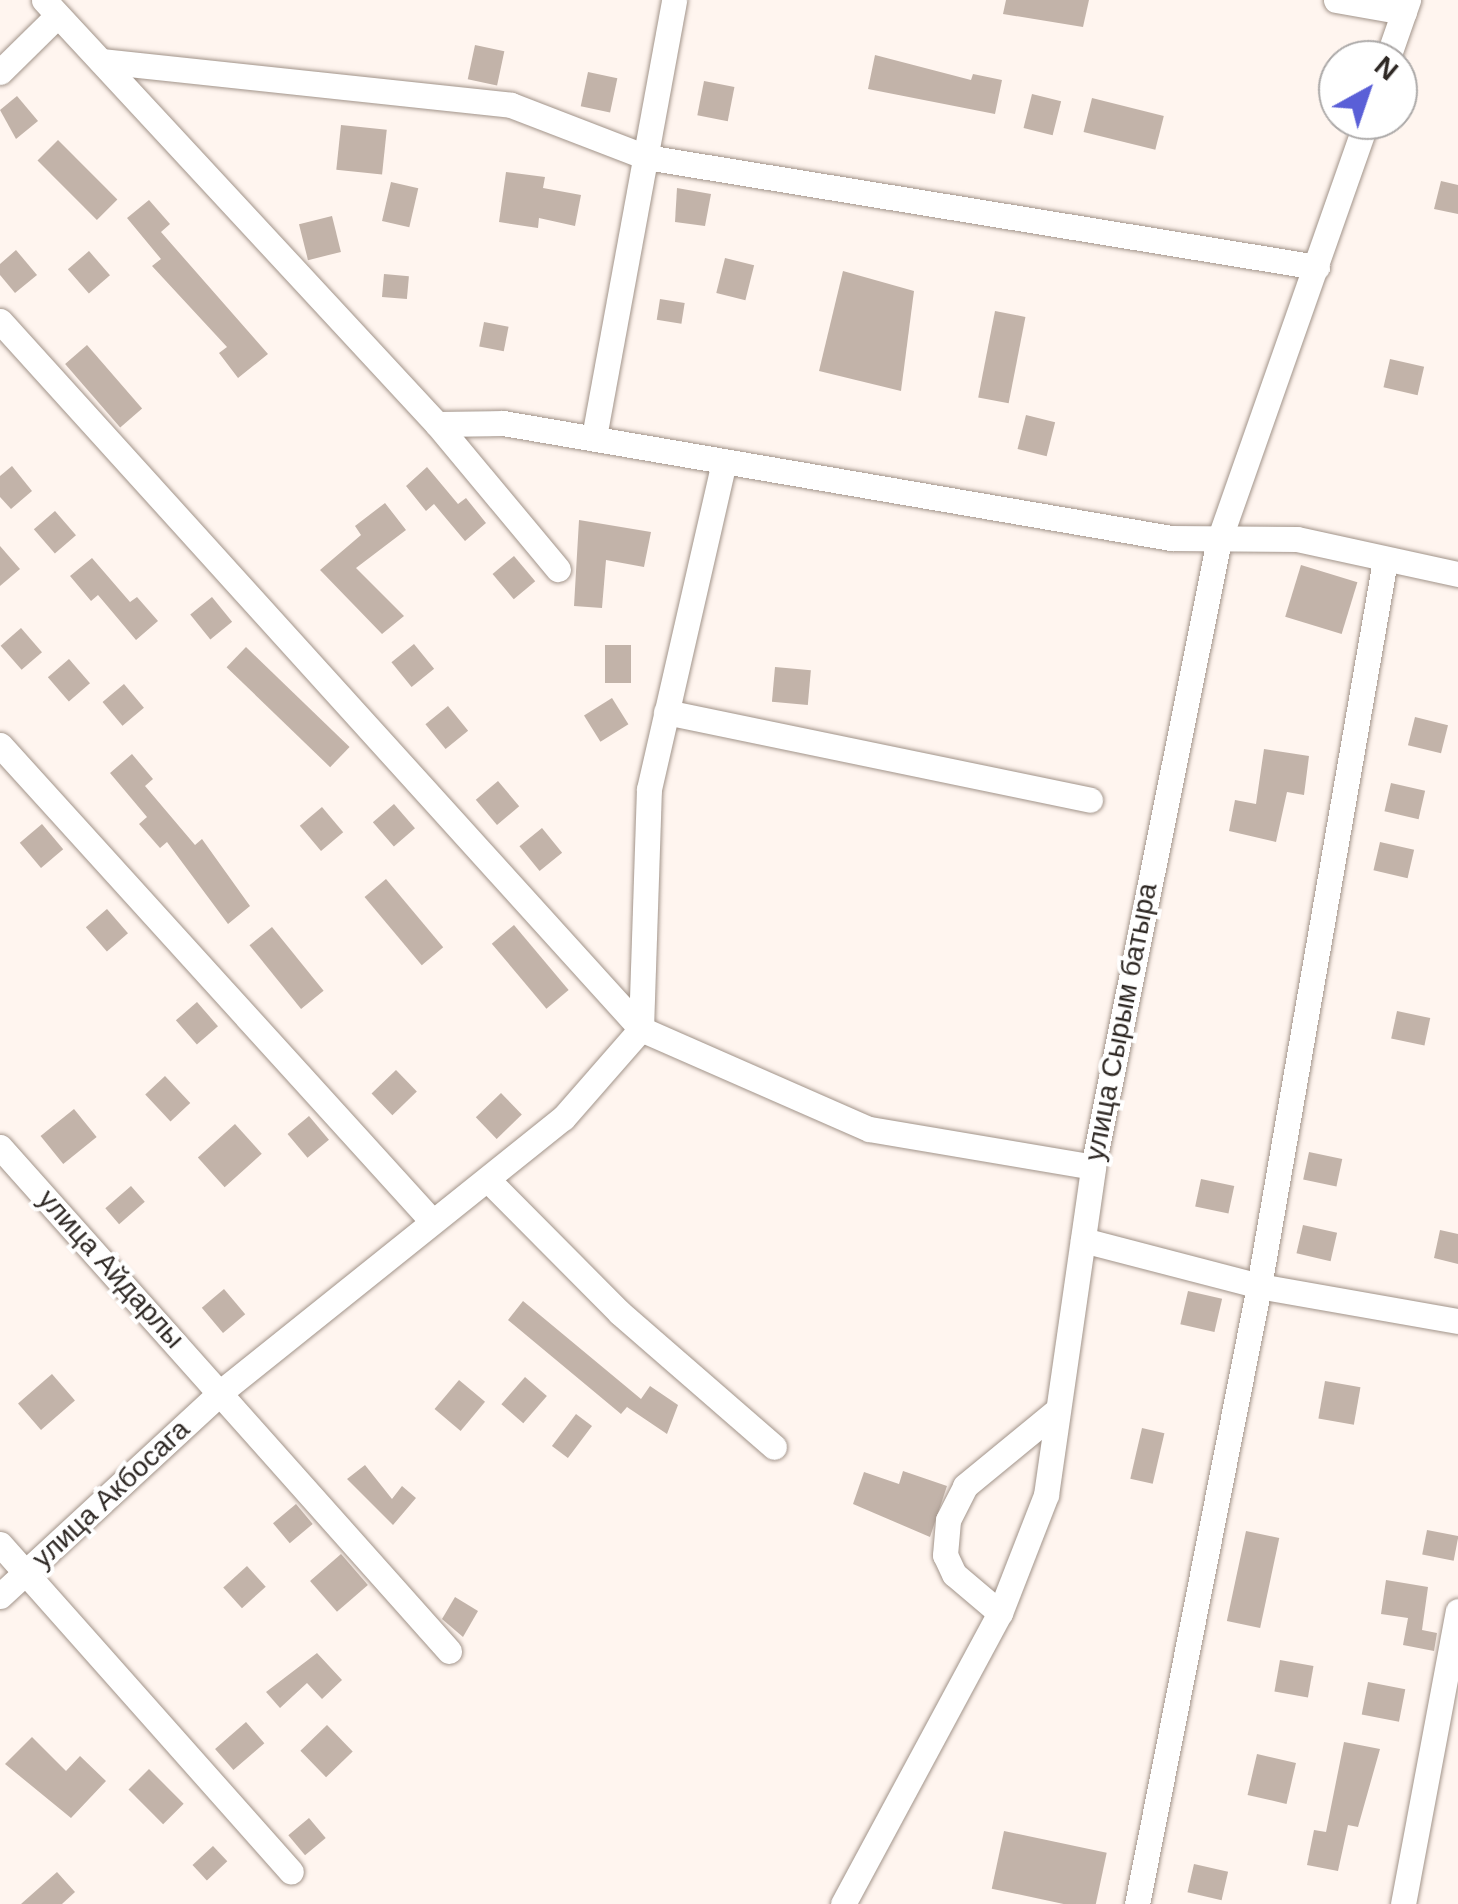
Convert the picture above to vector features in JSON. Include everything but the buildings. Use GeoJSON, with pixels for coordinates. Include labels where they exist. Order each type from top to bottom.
{"type":"FeatureCollection","features":[{"type":"Feature","properties":{"kind":"street"},"geometry":{"type":"LineString","coordinates":[[594,437],[674,0]]}},
{"type":"Feature","properties":{"kind":"street"},"geometry":{"type":"LineString","coordinates":[[1336,0],[1406,6],[1394,40]]}},
{"type":"Feature","properties":{"kind":"street"},"geometry":{"type":"LineString","coordinates":[[0,72],[51,8],[437,424],[558,569]]}},
{"type":"Feature","properties":{"kind":"street"},"geometry":{"type":"LineString","coordinates":[[101,62],[511,105],[646,157],[1316,267]]}},
{"type":"Feature","properties":{"kind":"street","name":"улица Сырым батыра"},"geometry":{"type":"LineString","coordinates":[[843,1904],[1000,1613],[1046,1495],[1093,1166],[1219,540],[1360,140]]}},
{"type":"Feature","properties":{"kind":"street"},"geometry":{"type":"LineString","coordinates":[[0,321],[641,1029],[869,1129],[1093,1166]]}},
{"type":"Feature","properties":{"kind":"street"},"geometry":{"type":"LineString","coordinates":[[437,424],[466,419],[594,437],[723,465],[1170,538],[1297,539],[1458,574]]}},
{"type":"Feature","properties":{"kind":"street"},"geometry":{"type":"LineString","coordinates":[[641,1029],[648,790],[723,465]]}},
{"type":"Feature","properties":{"kind":"street"},"geometry":{"type":"LineString","coordinates":[[1137,1904],[1259,1286],[1385,560]]}},
{"type":"Feature","properties":{"kind":"street"},"geometry":{"type":"LineString","coordinates":[[666,712],[1090,800]]}},
{"type":"Feature","properties":{"kind":"street"},"geometry":{"type":"LineString","coordinates":[[0,745],[431,1220]]}},
{"type":"Feature","properties":{"kind":"street","name":"улица Акбосага"},"geometry":{"type":"LineString","coordinates":[[0,1596],[222,1391],[563,1118],[641,1029]]}},
{"type":"Feature","properties":{"kind":"street","name":"улица Айдарлы"},"geometry":{"type":"LineString","coordinates":[[0,1147],[222,1391],[449,1651]]}},
{"type":"Feature","properties":{"kind":"street"},"geometry":{"type":"LineString","coordinates":[[489,1181],[620,1314],[774,1446]]}},
{"type":"Feature","properties":{"kind":"street"},"geometry":{"type":"LineString","coordinates":[[1083,1240],[1259,1286],[1458,1321]]}},
{"type":"Feature","properties":{"kind":"street"},"geometry":{"type":"LineString","coordinates":[[1000,1613],[954,1574],[945,1554],[948,1520],[964,1486],[1055,1412]]}},
{"type":"Feature","properties":{"kind":"street"},"geometry":{"type":"LineString","coordinates":[[0,1544],[291,1872]]}},
{"type":"Feature","properties":{"kind":"street"},"geometry":{"type":"LineString","coordinates":[[1403,1904],[1458,1611]]}}]}
